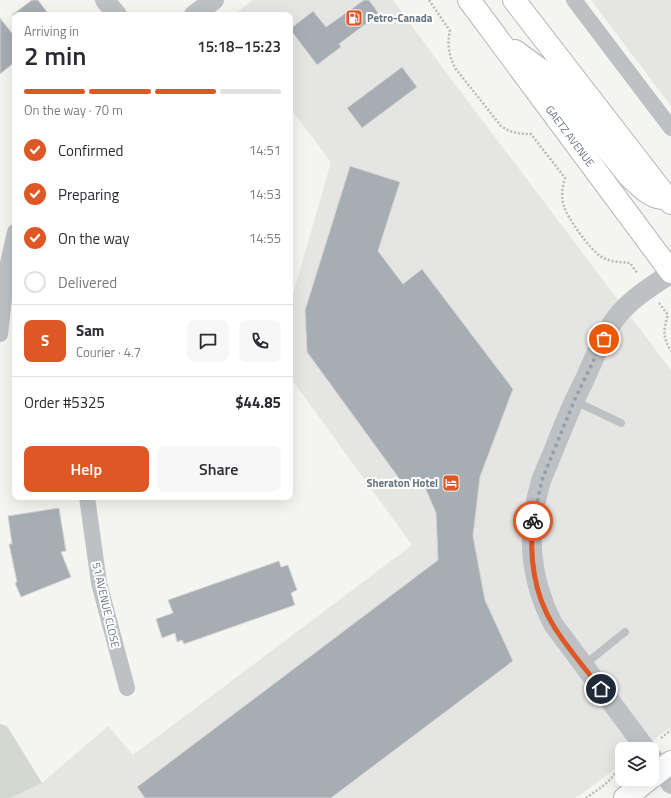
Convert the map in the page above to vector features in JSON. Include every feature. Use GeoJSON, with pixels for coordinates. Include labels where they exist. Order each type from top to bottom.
{"type":"FeatureCollection","features":[{"type":"Feature","properties":{"kind":"main road","name":"GAETZ AVENUE"},"geometry":{"type":"LineString","coordinates":[[469,0],[671,272]]}},
{"type":"Feature","properties":{"kind":"main road"},"geometry":{"type":"LineString","coordinates":[[514,0],[670,200]]}},
{"type":"Feature","properties":{"kind":"main road"},"geometry":{"type":"LineString","coordinates":[[497,38],[549,76],[628,176],[642,188],[658,197],[670,200]]}},
{"type":"Feature","properties":{"kind":"main road"},"geometry":{"type":"LineString","coordinates":[[625,798],[641,786]]}},
{"type":"Feature","properties":{"kind":"main road"},"geometry":{"type":"LineString","coordinates":[[650,798],[654,786]]}},
{"type":"Feature","properties":{"kind":"street"},"geometry":{"type":"LineString","coordinates":[[105,0],[115,12]]}},
{"type":"Feature","properties":{"kind":"street"},"geometry":{"type":"LineString","coordinates":[[198,12],[214,0]]}},
{"type":"Feature","properties":{"kind":"street"},"geometry":{"type":"LineString","coordinates":[[574,0],[671,128]]}},
{"type":"Feature","properties":{"kind":"street"},"geometry":{"type":"LineString","coordinates":[[0,334],[4,261],[12,240]]}},
{"type":"Feature","properties":{"kind":"street"},"geometry":{"type":"LineString","coordinates":[[641,742],[553,624],[538,590],[534,573],[531,534],[533,516],[542,480],[574,401],[609,327],[627,305],[671,272]]}},
{"type":"Feature","properties":{"kind":"street","name":"51 AVENUE CLOSE"},"geometry":{"type":"LineString","coordinates":[[87,500],[100,583],[127,688]]}},
{"type":"Feature","properties":{"kind":"lane"},"geometry":{"type":"LineString","coordinates":[[574,401],[621,423]]}},
{"type":"Feature","properties":{"kind":"lane"},"geometry":{"type":"LineString","coordinates":[[584,666],[625,632]]}},
{"type":"Feature","properties":{"kind":"path"},"geometry":{"type":"LineString","coordinates":[[429,0],[450,31],[449,51],[451,61],[455,68],[501,126],[516,134],[531,134],[564,178],[562,188],[564,208],[589,245],[601,256],[618,262],[630,263],[668,315],[664,332],[665,339],[671,352]]}},
{"type":"Feature","properties":{"kind":"path"},"geometry":{"type":"LineString","coordinates":[[586,798],[609,781],[615,774]]}},
{"type":"Feature","properties":{"kind":"shaded area"},"geometry":{"type":"Polygon","coordinates":[[[253,0],[393,0],[671,370],[671,727],[651,742],[615,742],[615,769],[576,798],[11,798],[42,783],[108,726],[133,755],[412,545],[293,381],[293,295],[331,162],[293,112],[293,12],[237,12],[253,0]]]}},
{"type":"Feature","properties":{"kind":"shaded area"},"geometry":{"type":"Polygon","coordinates":[[[591,0],[671,0],[671,106],[591,0]]]}},
{"type":"Feature","properties":{"kind":"shaded area"},"geometry":{"type":"Polygon","coordinates":[[[0,724],[7,726],[42,783],[11,798],[0,798],[0,724]]]}},
{"type":"Feature","properties":{"kind":"building"},"geometry":{"type":"Polygon","coordinates":[[[32,0],[38,0],[47,12],[16,12],[32,0]]]}},
{"type":"Feature","properties":{"kind":"building"},"geometry":{"type":"Polygon","coordinates":[[[364,0],[369,0],[379,14],[339,44],[341,47],[317,65],[293,33],[293,27],[313,11],[326,27],[364,0]]]}},
{"type":"Feature","properties":{"kind":"building"},"geometry":{"type":"Polygon","coordinates":[[[0,18],[12,33],[12,64],[0,74],[0,18]]]}},
{"type":"Feature","properties":{"kind":"building"},"geometry":{"type":"Polygon","coordinates":[[[402,67],[417,87],[362,128],[347,108],[402,67]]]}},
{"type":"Feature","properties":{"kind":"building","name":"Sheraton Hotel"},"geometry":{"type":"Polygon","coordinates":[[[350,166],[400,182],[378,251],[403,284],[422,269],[513,389],[480,477],[473,536],[485,600],[513,661],[331,798],[145,798],[137,787],[438,560],[436,513],[421,478],[406,488],[307,352],[305,310],[350,166]]]}},
{"type":"Feature","properties":{"kind":"building"},"geometry":{"type":"Polygon","coordinates":[[[59,508],[66,551],[61,552],[71,577],[21,597],[15,583],[17,582],[9,544],[12,544],[8,516],[59,508]]]}},
{"type":"Feature","properties":{"kind":"building"},"geometry":{"type":"Polygon","coordinates":[[[279,561],[281,567],[288,565],[297,590],[291,593],[295,605],[184,644],[182,640],[177,642],[175,633],[162,638],[156,619],[173,613],[168,600],[279,561]]]}},
{"type":"Feature","properties":{"kind":"way so far"},"geometry":{"type":"LineString","coordinates":[[533,521],[542,480],[574,401],[604,339]]}},
{"type":"Feature","properties":{"kind":"place","name":"Petro-Canada"},"geometry":{"type":"Point","coordinates":[354,18]}},
{"type":"Feature","properties":{"kind":"place","name":"Sheraton Hotel"},"geometry":{"type":"Point","coordinates":[451,483]}},
{"type":"Feature","properties":{"kind":"route"},"geometry":{"type":"LineString","coordinates":[[533,521],[531,534],[534,573],[538,590],[546,610],[565,642],[601,689]]}}]}
